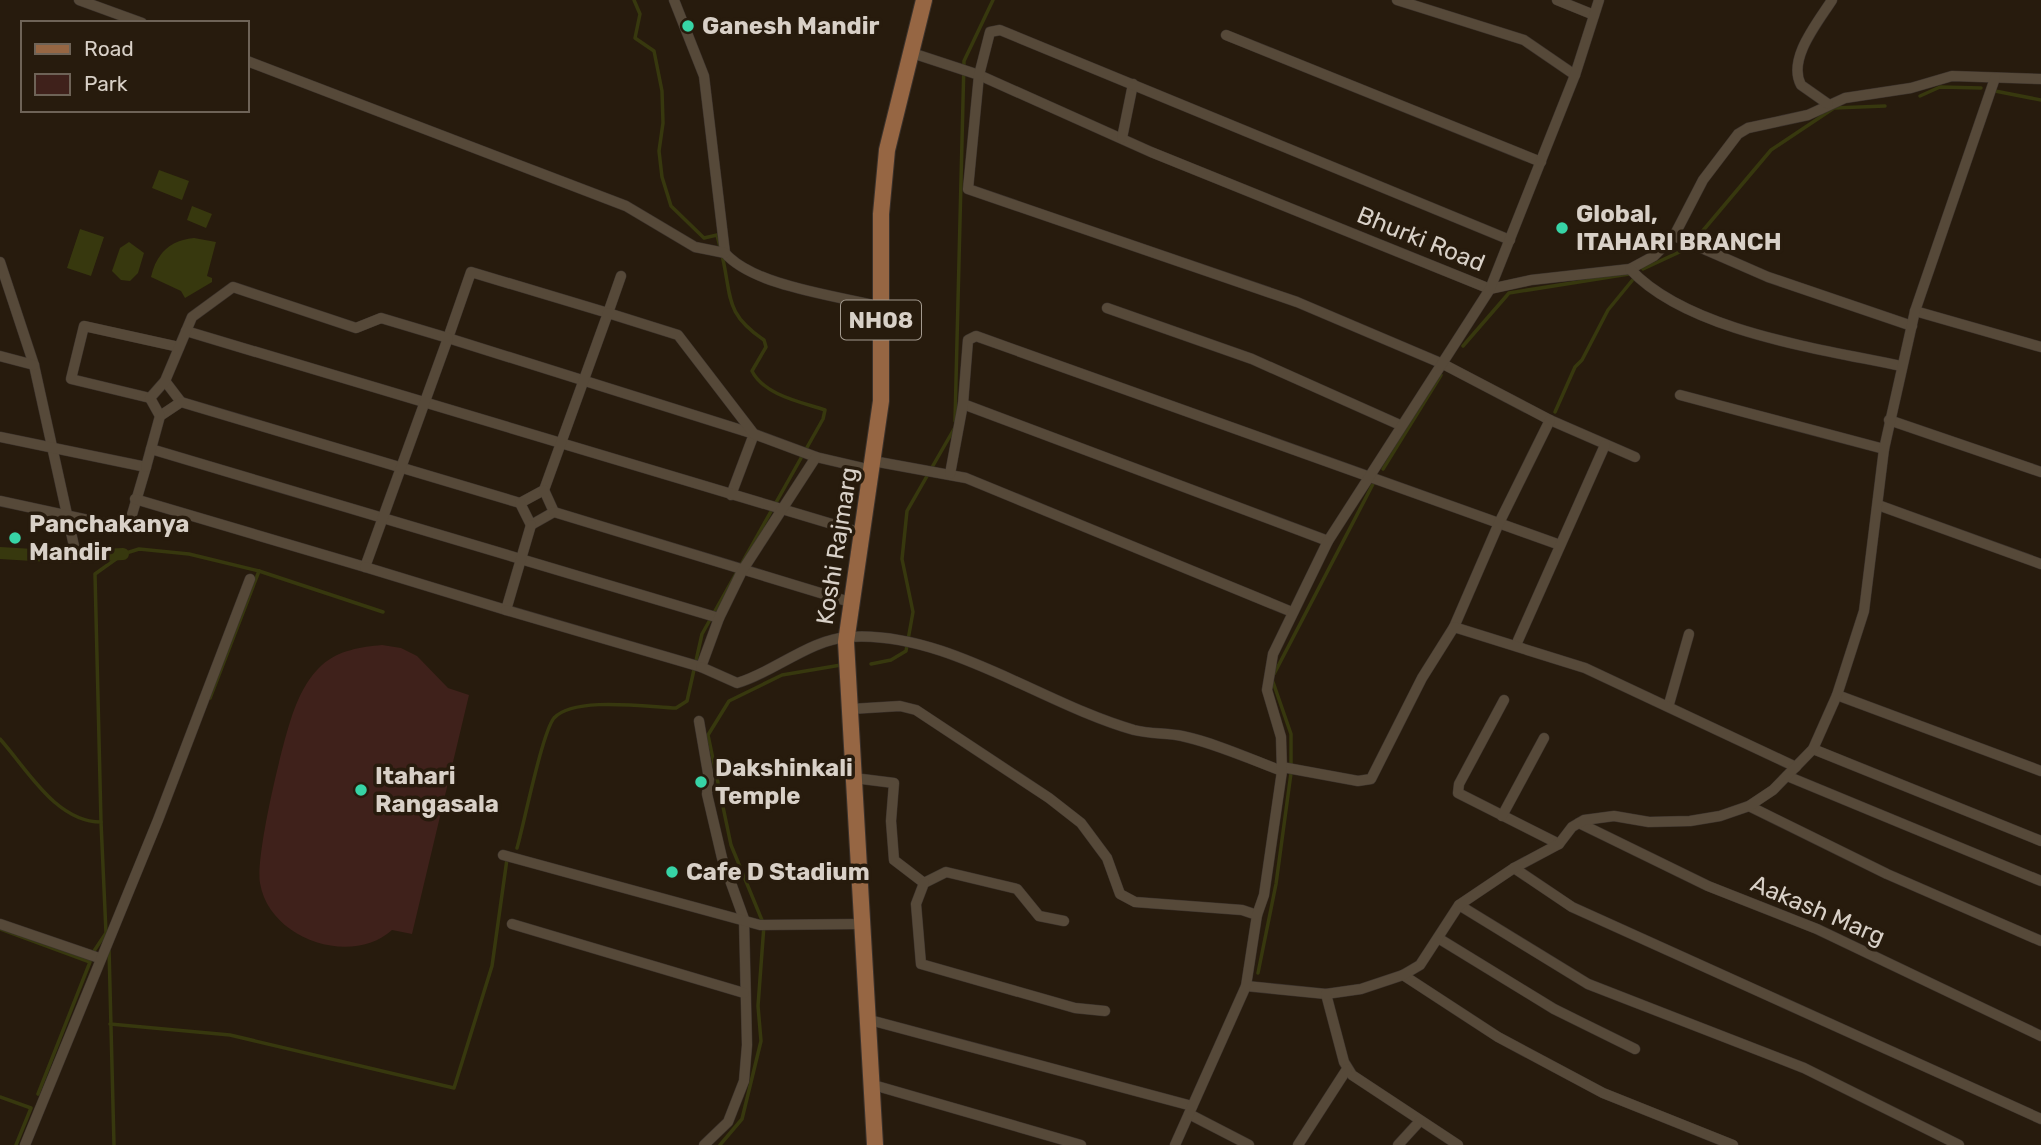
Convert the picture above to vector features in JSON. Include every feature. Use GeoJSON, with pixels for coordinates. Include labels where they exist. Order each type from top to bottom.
{"type":"FeatureCollection","features":[{"type":"Feature","properties":{"kind":"main road","name":"Koshi Rajmarg"},"geometry":{"type":"LineString","coordinates":[[875,1145],[869,1084],[846,639],[881,401],[881,214],[887,150],[923,0]]}},
{"type":"Feature","properties":{"kind":"street"},"geometry":{"type":"LineString","coordinates":[[79,0],[137,21]]}},
{"type":"Feature","properties":{"kind":"street"},"geometry":{"type":"LineString","coordinates":[[674,0],[704,76],[720,252]]}},
{"type":"Feature","properties":{"kind":"street"},"geometry":{"type":"LineString","coordinates":[[1397,0],[1524,40],[1575,75]]}},
{"type":"Feature","properties":{"kind":"street"},"geometry":{"type":"LineString","coordinates":[[1557,0],[1594,15]]}},
{"type":"Feature","properties":{"kind":"street"},"geometry":{"type":"LineString","coordinates":[[1175,1145],[1246,986],[1257,915],[1264,895],[1282,769],[1281,737],[1267,690],[1267,672],[1292,612],[1328,541],[1400,425],[1443,364],[1490,289],[1575,75],[1599,0]]}},
{"type":"Feature","properties":{"kind":"street"},"geometry":{"type":"LineString","coordinates":[[1828,104],[1801,85],[1797,70],[1804,45],[1832,0]]}},
{"type":"Feature","properties":{"kind":"street"},"geometry":{"type":"LineString","coordinates":[[1510,240],[994,29],[990,32],[975,74],[968,189],[1297,302],[1443,364],[1550,420],[1635,457]]}},
{"type":"Feature","properties":{"kind":"street"},"geometry":{"type":"LineString","coordinates":[[1226,35],[1541,162]]}},
{"type":"Feature","properties":{"kind":"street","name":"Bhurki Road"},"geometry":{"type":"LineString","coordinates":[[909,51],[975,74],[1122,138],[1490,289],[1531,280],[1630,269],[1654,256],[1674,236],[1703,180],[1738,134],[1759,124],[1808,115],[1845,98],[1911,88],[1952,76],[2041,79]]}},
{"type":"Feature","properties":{"kind":"street"},"geometry":{"type":"LineString","coordinates":[[248,61],[626,206],[695,247],[720,252],[755,276],[881,307]]}},
{"type":"Feature","properties":{"kind":"street"},"geometry":{"type":"LineString","coordinates":[[1246,986],[1326,994],[1360,989],[1403,975],[1420,965],[1459,905],[1514,867],[1559,844],[1579,823],[1599,816],[1649,822],[1690,821],[1749,806],[1787,776],[1814,749],[1837,695],[1864,611],[1884,449],[1914,311],[1995,78]]}},
{"type":"Feature","properties":{"kind":"street"},"geometry":{"type":"LineString","coordinates":[[1122,138],[1133,84]]}},
{"type":"Feature","properties":{"kind":"street"},"geometry":{"type":"LineString","coordinates":[[1674,236],[1768,277],[1912,326]]}},
{"type":"Feature","properties":{"kind":"street"},"geometry":{"type":"LineString","coordinates":[[0,262],[34,365],[74,546]]}},
{"type":"Feature","properties":{"kind":"street"},"geometry":{"type":"LineString","coordinates":[[1630,269],[1639,279],[1720,323],[1793,343],[1901,366]]}},
{"type":"Feature","properties":{"kind":"street"},"geometry":{"type":"LineString","coordinates":[[365,567],[471,272],[677,335],[754,434]]}},
{"type":"Feature","properties":{"kind":"street"},"geometry":{"type":"LineString","coordinates":[[165,381],[181,402],[520,503],[544,490],[621,275]]}},
{"type":"Feature","properties":{"kind":"street"},"geometry":{"type":"LineString","coordinates":[[150,398],[165,381],[192,317],[233,287],[356,328],[381,317],[754,434],[808,454],[873,466],[947,473],[1292,612]]}},
{"type":"Feature","properties":{"kind":"street"},"geometry":{"type":"LineString","coordinates":[[1107,308],[1252,359],[1400,425]]}},
{"type":"Feature","properties":{"kind":"street"},"geometry":{"type":"LineString","coordinates":[[1914,311],[2041,346]]}},
{"type":"Feature","properties":{"kind":"street"},"geometry":{"type":"LineString","coordinates":[[160,416],[150,398],[71,379],[84,326],[179,346]]}},
{"type":"Feature","properties":{"kind":"street"},"geometry":{"type":"LineString","coordinates":[[186,331],[862,533]]}},
{"type":"Feature","properties":{"kind":"street"},"geometry":{"type":"LineString","coordinates":[[947,473],[962,404],[968,340],[975,336],[1560,545]]}},
{"type":"Feature","properties":{"kind":"street"},"geometry":{"type":"LineString","coordinates":[[0,356],[34,365]]}},
{"type":"Feature","properties":{"kind":"street"},"geometry":{"type":"LineString","coordinates":[[1680,395],[1884,449]]}},
{"type":"Feature","properties":{"kind":"street"},"geometry":{"type":"LineString","coordinates":[[0,501],[121,527],[131,518],[160,416],[181,402]]}},
{"type":"Feature","properties":{"kind":"street"},"geometry":{"type":"LineString","coordinates":[[962,404],[1328,541]]}},
{"type":"Feature","properties":{"kind":"street"},"geometry":{"type":"LineString","coordinates":[[135,499],[679,659],[737,683],[792,656],[846,639],[890,638],[923,644],[1030,690],[1136,730],[1184,737],[1282,769],[1358,781],[1371,779],[1422,678],[1454,627],[1499,523],[1550,420]]}},
{"type":"Feature","properties":{"kind":"street"},"geometry":{"type":"LineString","coordinates":[[1889,420],[2041,472]]}},
{"type":"Feature","properties":{"kind":"street"},"geometry":{"type":"LineString","coordinates":[[732,495],[754,434]]}},
{"type":"Feature","properties":{"kind":"street"},"geometry":{"type":"LineString","coordinates":[[0,438],[146,467]]}},
{"type":"Feature","properties":{"kind":"street"},"geometry":{"type":"LineString","coordinates":[[1516,645],[1605,445]]}},
{"type":"Feature","properties":{"kind":"street"},"geometry":{"type":"LineString","coordinates":[[151,449],[716,617]]}},
{"type":"Feature","properties":{"kind":"street"},"geometry":{"type":"LineString","coordinates":[[698,666],[716,617],[738,570],[808,454]]}},
{"type":"Feature","properties":{"kind":"street"},"geometry":{"type":"LineString","coordinates":[[544,490],[554,512]]}},
{"type":"Feature","properties":{"kind":"street"},"geometry":{"type":"LineString","coordinates":[[520,503],[531,525]]}},
{"type":"Feature","properties":{"kind":"street"},"geometry":{"type":"LineString","coordinates":[[1878,505],[2041,564]]}},
{"type":"Feature","properties":{"kind":"street"},"geometry":{"type":"LineString","coordinates":[[506,610],[531,525],[554,512],[850,602]]}},
{"type":"Feature","properties":{"kind":"street"},"geometry":{"type":"LineString","coordinates":[[25,1145],[206,697],[250,579]]}},
{"type":"Feature","properties":{"kind":"street"},"geometry":{"type":"LineString","coordinates":[[1454,627],[1586,668],[1669,704],[1796,767]]}},
{"type":"Feature","properties":{"kind":"street"},"geometry":{"type":"LineString","coordinates":[[1669,704],[1689,634]]}},
{"type":"Feature","properties":{"kind":"street"},"geometry":{"type":"LineString","coordinates":[[1837,695],[2041,771]]}},
{"type":"Feature","properties":{"kind":"street"},"geometry":{"type":"LineString","coordinates":[[1504,700],[1457,791],[1460,795],[1559,844]]}},
{"type":"Feature","properties":{"kind":"street"},"geometry":{"type":"LineString","coordinates":[[851,709],[900,706],[916,710],[1049,798],[1081,823],[1107,858],[1121,894],[1135,902],[1242,909],[1257,915]]}},
{"type":"Feature","properties":{"kind":"street"},"geometry":{"type":"LineString","coordinates":[[699,721],[709,779],[707,794],[722,858],[744,919],[744,1081],[728,1122],[704,1145]]}},
{"type":"Feature","properties":{"kind":"street"},"geometry":{"type":"LineString","coordinates":[[1502,816],[1544,737]]}},
{"type":"Feature","properties":{"kind":"street"},"geometry":{"type":"LineString","coordinates":[[1814,749],[2041,841]]}},
{"type":"Feature","properties":{"kind":"street"},"geometry":{"type":"LineString","coordinates":[[1787,776],[2041,881]]}},
{"type":"Feature","properties":{"kind":"street"},"geometry":{"type":"LineString","coordinates":[[854,778],[892,781],[894,860],[924,883]]}},
{"type":"Feature","properties":{"kind":"street"},"geometry":{"type":"LineString","coordinates":[[1749,806],[1887,873],[2041,941]]}},
{"type":"Feature","properties":{"kind":"street","name":"Aakash Marg"},"geometry":{"type":"LineString","coordinates":[[1579,823],[1708,886],[1816,929],[2041,1036]]}},
{"type":"Feature","properties":{"kind":"street"},"geometry":{"type":"LineString","coordinates":[[503,855],[760,925],[860,924]]}},
{"type":"Feature","properties":{"kind":"street"},"geometry":{"type":"LineString","coordinates":[[1514,867],[1572,906],[1786,1006],[2041,1119]]}},
{"type":"Feature","properties":{"kind":"street"},"geometry":{"type":"LineString","coordinates":[[1064,921],[1039,916],[1017,889],[946,872],[924,883],[916,904],[921,964],[1074,1008],[1105,1011]]}},
{"type":"Feature","properties":{"kind":"street"},"geometry":{"type":"LineString","coordinates":[[1459,905],[1588,984],[1804,1068],[1959,1145]]}},
{"type":"Feature","properties":{"kind":"street"},"geometry":{"type":"LineString","coordinates":[[0,924],[99,958]]}},
{"type":"Feature","properties":{"kind":"street"},"geometry":{"type":"LineString","coordinates":[[512,925],[744,993]]}},
{"type":"Feature","properties":{"kind":"street"},"geometry":{"type":"LineString","coordinates":[[1438,938],[1554,1009],[1635,1049]]}},
{"type":"Feature","properties":{"kind":"street"},"geometry":{"type":"LineString","coordinates":[[1403,975],[1498,1037],[1603,1093],[1733,1145]]}},
{"type":"Feature","properties":{"kind":"street"},"geometry":{"type":"LineString","coordinates":[[1326,994],[1347,1069],[1419,1122],[1458,1145]]}},
{"type":"Feature","properties":{"kind":"street"},"geometry":{"type":"LineString","coordinates":[[866,1019],[1191,1110],[1249,1145]]}},
{"type":"Feature","properties":{"kind":"street"},"geometry":{"type":"LineString","coordinates":[[1298,1145],[1347,1069]]}},
{"type":"Feature","properties":{"kind":"street"},"geometry":{"type":"LineString","coordinates":[[869,1084],[1081,1145]]}},
{"type":"Feature","properties":{"kind":"street"},"geometry":{"type":"LineString","coordinates":[[1398,1145],[1419,1122]]}},
{"type":"Feature","properties":{"kind":"green space","name":"Itahari Rangasala"},"geometry":{"type":"Polygon","coordinates":[[[382,645],[401,648],[417,656],[448,688],[469,695],[412,934],[392,930],[375,941],[355,946],[335,946],[314,941],[295,932],[279,919],[267,903],[260,883],[262,848],[285,741],[301,694],[322,665],[336,656],[358,648],[382,645]]]}},
{"type":"Feature","properties":{"kind":"shaded area"},"geometry":{"type":"Polygon","coordinates":[[[159,170],[189,181],[182,200],[152,188],[159,170]]]}},
{"type":"Feature","properties":{"kind":"shaded area"},"geometry":{"type":"Polygon","coordinates":[[[192,206],[212,214],[206,228],[187,220],[192,206]]]}},
{"type":"Feature","properties":{"kind":"shaded area"},"geometry":{"type":"Polygon","coordinates":[[[80,229],[104,237],[91,276],[67,268],[80,229]]]}},
{"type":"Feature","properties":{"kind":"shaded area"},"geometry":{"type":"Polygon","coordinates":[[[185,239],[216,242],[207,276],[212,278],[212,282],[185,298],[181,291],[151,277],[156,261],[165,250],[185,239]]]}},
{"type":"Feature","properties":{"kind":"shaded area"},"geometry":{"type":"Polygon","coordinates":[[[129,242],[144,253],[138,273],[130,281],[121,280],[112,271],[120,248],[129,242]]]}},
{"type":"Feature","properties":{"kind":"waterway"},"geometry":{"type":"LineString","coordinates":[[634,0],[640,14],[635,38],[654,51],[662,91],[663,123],[659,151],[662,177],[671,206],[704,238],[717,235],[720,247]]}},
{"type":"Feature","properties":{"kind":"waterway"},"geometry":{"type":"LineString","coordinates":[[955,421],[964,61],[993,0]]}},
{"type":"Feature","properties":{"kind":"waterway"},"geometry":{"type":"LineString","coordinates":[[1920,96],[1940,87],[1981,88]]}},
{"type":"Feature","properties":{"kind":"waterway"},"geometry":{"type":"LineString","coordinates":[[1995,91],[2041,100]]}},
{"type":"Feature","properties":{"kind":"waterway"},"geometry":{"type":"LineString","coordinates":[[1695,240],[1771,150],[1834,108],[1885,106]]}},
{"type":"Feature","properties":{"kind":"waterway"},"geometry":{"type":"LineString","coordinates":[[1643,269],[1688,248]]}},
{"type":"Feature","properties":{"kind":"waterway"},"geometry":{"type":"LineString","coordinates":[[517,848],[539,759],[554,718],[564,711],[578,707],[612,704],[676,708],[687,701],[702,634],[823,419],[825,410],[774,392],[752,371],[766,347],[764,340],[751,330],[736,312],[729,293],[722,255]]}},
{"type":"Feature","properties":{"kind":"waterway"},"geometry":{"type":"LineString","coordinates":[[1463,346],[1509,293],[1629,274]]}},
{"type":"Feature","properties":{"kind":"waterway"},"geometry":{"type":"LineString","coordinates":[[1555,412],[1575,367],[1582,360],[1608,310],[1635,277]]}},
{"type":"Feature","properties":{"kind":"waterway"},"geometry":{"type":"LineString","coordinates":[[1383,469],[1441,375]]}},
{"type":"Feature","properties":{"kind":"waterway"},"geometry":{"type":"LineString","coordinates":[[871,664],[891,660],[906,651],[913,612],[902,559],[907,511],[954,429]]}},
{"type":"Feature","properties":{"kind":"waterway"},"geometry":{"type":"LineString","coordinates":[[1274,674],[1373,484]]}},
{"type":"Feature","properties":{"kind":"waterway"},"geometry":{"type":"LineString","coordinates":[[101,822],[95,574],[123,554],[139,549],[189,554],[259,571],[383,612]]}},
{"type":"Feature","properties":{"kind":"waterway"},"geometry":{"type":"LineString","coordinates":[[0,553],[66,557],[123,554]]}},
{"type":"Feature","properties":{"kind":"waterway"},"geometry":{"type":"LineString","coordinates":[[210,698],[259,571]]}},
{"type":"Feature","properties":{"kind":"waterway"},"geometry":{"type":"LineString","coordinates":[[720,1145],[742,1119],[761,1041],[758,1006],[764,925],[731,845],[708,735],[729,701],[782,675],[841,665]]}},
{"type":"Feature","properties":{"kind":"waterway"},"geometry":{"type":"LineString","coordinates":[[1273,682],[1291,734],[1291,764]]}},
{"type":"Feature","properties":{"kind":"waterway"},"geometry":{"type":"LineString","coordinates":[[0,739],[56,804],[85,820],[101,822],[106,933],[94,951]]}},
{"type":"Feature","properties":{"kind":"waterway"},"geometry":{"type":"LineString","coordinates":[[1258,973],[1276,884],[1291,773]]}},
{"type":"Feature","properties":{"kind":"waterway"},"geometry":{"type":"LineString","coordinates":[[110,1024],[230,1035],[454,1088],[492,966],[507,859]]}},
{"type":"Feature","properties":{"kind":"waterway"},"geometry":{"type":"LineString","coordinates":[[0,929],[90,962],[38,1094]]}},
{"type":"Feature","properties":{"kind":"waterway"},"geometry":{"type":"LineString","coordinates":[[109,948],[114,1145]]}},
{"type":"Feature","properties":{"kind":"waterway"},"geometry":{"type":"LineString","coordinates":[[0,1097],[31,1108],[16,1145]]}},
{"type":"Feature","properties":{"kind":"place","name":"Ganesh Mandir"},"geometry":{"type":"Point","coordinates":[688,26]}},
{"type":"Feature","properties":{"kind":"place","name":"Global, ITAHARI BRANCH"},"geometry":{"type":"Point","coordinates":[1562,228]}},
{"type":"Feature","properties":{"kind":"place","name":"Panchakanya Mandir"},"geometry":{"type":"Point","coordinates":[15,538]}},
{"type":"Feature","properties":{"kind":"place","name":"Dakshinkali Temple"},"geometry":{"type":"Point","coordinates":[701,782]}},
{"type":"Feature","properties":{"kind":"place","name":"Itahari Rangasala"},"geometry":{"type":"Point","coordinates":[361,790]}},
{"type":"Feature","properties":{"kind":"place","name":"Cafe D Stadium"},"geometry":{"type":"Point","coordinates":[672,872]}}]}
